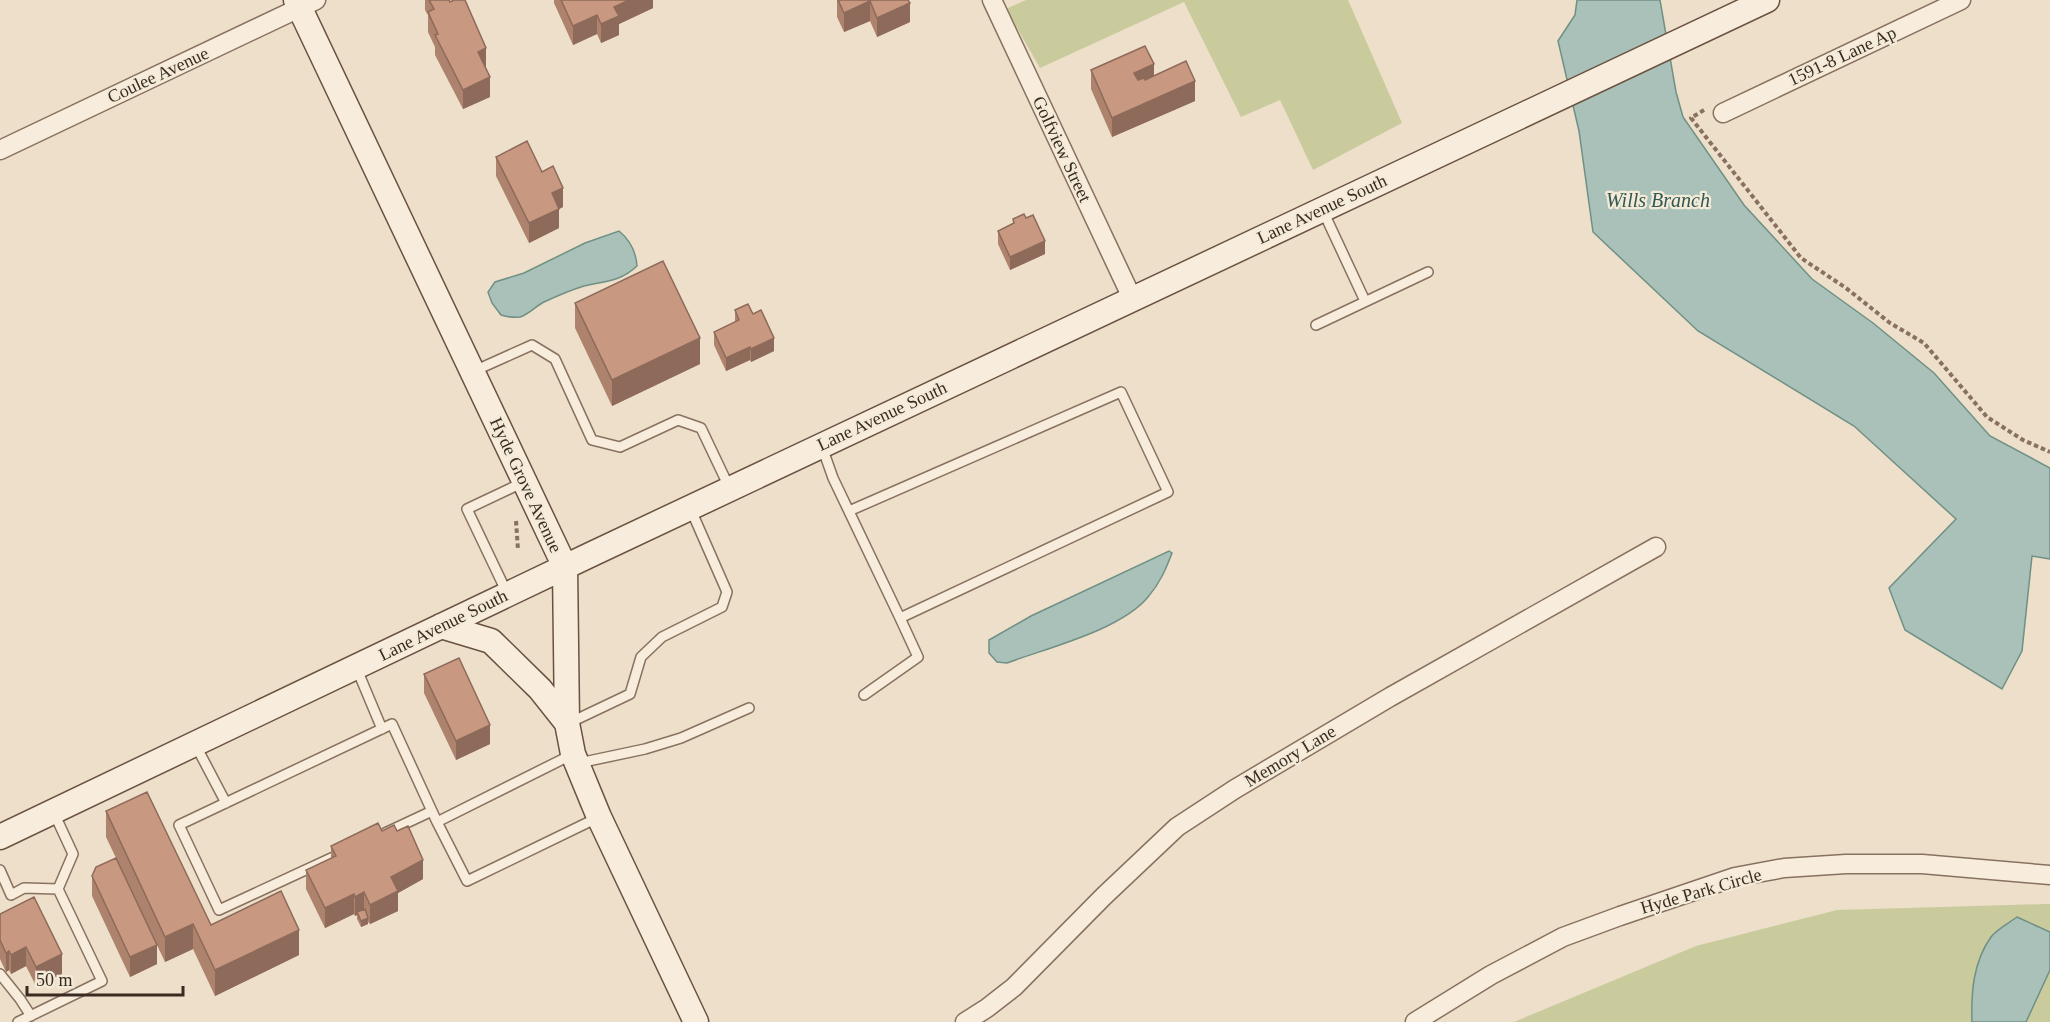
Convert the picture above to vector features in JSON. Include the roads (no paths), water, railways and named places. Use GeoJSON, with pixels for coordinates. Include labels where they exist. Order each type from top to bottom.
{"type":"FeatureCollection","features":[{"type":"Feature","properties":{"kind":"main road","name":"Lane Avenue South"},"geometry":{"type":"LineString","coordinates":[[0,837],[690,507],[1767,0]]}},
{"type":"Feature","properties":{"kind":"main road","name":"Hyde Grove Avenue"},"geometry":{"type":"LineString","coordinates":[[304,3],[472,372],[565,567],[567,723],[575,759],[599,817],[696,1022]]}},
{"type":"Feature","properties":{"kind":"main road"},"geometry":{"type":"LineString","coordinates":[[441,626],[491,641],[540,689],[567,723]]}},
{"type":"Feature","properties":{"kind":"street","name":"Golfview Street"},"geometry":{"type":"LineString","coordinates":[[992,0],[1132,298]]}},
{"type":"Feature","properties":{"kind":"street","name":"1591-8 Lane Ap"},"geometry":{"type":"LineString","coordinates":[[1723,113],[1961,0]]}},
{"type":"Feature","properties":{"kind":"street","name":"Coulee Avenue"},"geometry":{"type":"LineString","coordinates":[[0,150],[304,3]]}},
{"type":"Feature","properties":{"kind":"street","name":"Memory Lane"},"geometry":{"type":"LineString","coordinates":[[965,1022],[1014,987],[1104,896],[1178,827],[1235,789],[1371,708],[1656,547]]}},
{"type":"Feature","properties":{"kind":"street","name":"Hyde Park Circle"},"geometry":{"type":"LineString","coordinates":[[1415,1022],[1491,975],[1563,937],[1620,915],[1736,877],[1784,868],[1846,864],[1922,864],[2050,875]]}},
{"type":"Feature","properties":{"kind":"lane"},"geometry":{"type":"LineString","coordinates":[[1322,209],[1365,302]]}},
{"type":"Feature","properties":{"kind":"lane"},"geometry":{"type":"LineString","coordinates":[[1316,325],[1428,272]]}},
{"type":"Feature","properties":{"kind":"lane"},"geometry":{"type":"LineString","coordinates":[[472,372],[532,345],[555,358],[592,440],[620,447],[678,420],[701,428],[730,489]]}},
{"type":"Feature","properties":{"kind":"lane"},"geometry":{"type":"LineString","coordinates":[[849,511],[1121,392],[1168,492],[900,618]]}},
{"type":"Feature","properties":{"kind":"lane"},"geometry":{"type":"LineString","coordinates":[[821,445],[833,478],[918,657],[864,695]]}},
{"type":"Feature","properties":{"kind":"lane"},"geometry":{"type":"LineString","coordinates":[[508,594],[467,509],[524,482]]}},
{"type":"Feature","properties":{"kind":"lane"},"geometry":{"type":"LineString","coordinates":[[567,723],[630,694],[641,657],[662,637],[722,607],[727,591],[690,507]]}},
{"type":"Feature","properties":{"kind":"lane"},"geometry":{"type":"LineString","coordinates":[[356,667],[382,729]]}},
{"type":"Feature","properties":{"kind":"lane"},"geometry":{"type":"LineString","coordinates":[[437,822],[575,759],[645,749],[681,738],[749,708]]}},
{"type":"Feature","properties":{"kind":"lane"},"geometry":{"type":"LineString","coordinates":[[345,851],[219,910],[179,825],[392,724],[437,822],[467,880],[599,817]]}},
{"type":"Feature","properties":{"kind":"lane"},"geometry":{"type":"LineString","coordinates":[[195,743],[226,803]]}},
{"type":"Feature","properties":{"kind":"lane"},"geometry":{"type":"LineString","coordinates":[[18,1022],[102,981],[58,888],[73,854],[53,810]]}},
{"type":"Feature","properties":{"kind":"lane"},"geometry":{"type":"LineString","coordinates":[[374,838],[432,811]]}},
{"type":"Feature","properties":{"kind":"lane"},"geometry":{"type":"LineString","coordinates":[[0,870],[11,895]]}},
{"type":"Feature","properties":{"kind":"lane"},"geometry":{"type":"LineString","coordinates":[[0,901],[24,888],[58,888]]}},
{"type":"Feature","properties":{"kind":"lane"},"geometry":{"type":"LineString","coordinates":[[0,974],[21,999],[31,1016]]}},
{"type":"Feature","properties":{"kind":"water","name":"Wills Branch"},"geometry":{"type":"Polygon","coordinates":[[[1577,0],[1660,0],[1676,92],[1683,117],[1744,205],[1812,279],[1873,323],[1934,373],[1990,436],[2050,468],[2050,559],[2032,556],[2022,651],[2002,689],[1905,630],[1889,588],[1956,519],[1854,426],[1698,331],[1593,232],[1579,131],[1558,41],[1575,15],[1577,0]]]}},
{"type":"Feature","properties":{"kind":"water"},"geometry":{"type":"Polygon","coordinates":[[[619,231],[634,251],[637,266],[624,275],[564,293],[520,317],[501,315],[492,303],[488,292],[495,282],[524,273],[585,243],[619,231]]]}},
{"type":"Feature","properties":{"kind":"water"},"geometry":{"type":"Polygon","coordinates":[[[1169,551],[1172,553],[1152,592],[1136,609],[1120,619],[1082,637],[1007,663],[997,662],[989,653],[989,640],[1031,616],[1169,551]]]}},
{"type":"Feature","properties":{"kind":"water"},"geometry":{"type":"Polygon","coordinates":[[[2017,917],[2050,932],[2050,970],[2026,1022],[1972,1022],[1974,978],[1980,957],[1994,934],[2017,917]]]}}]}
